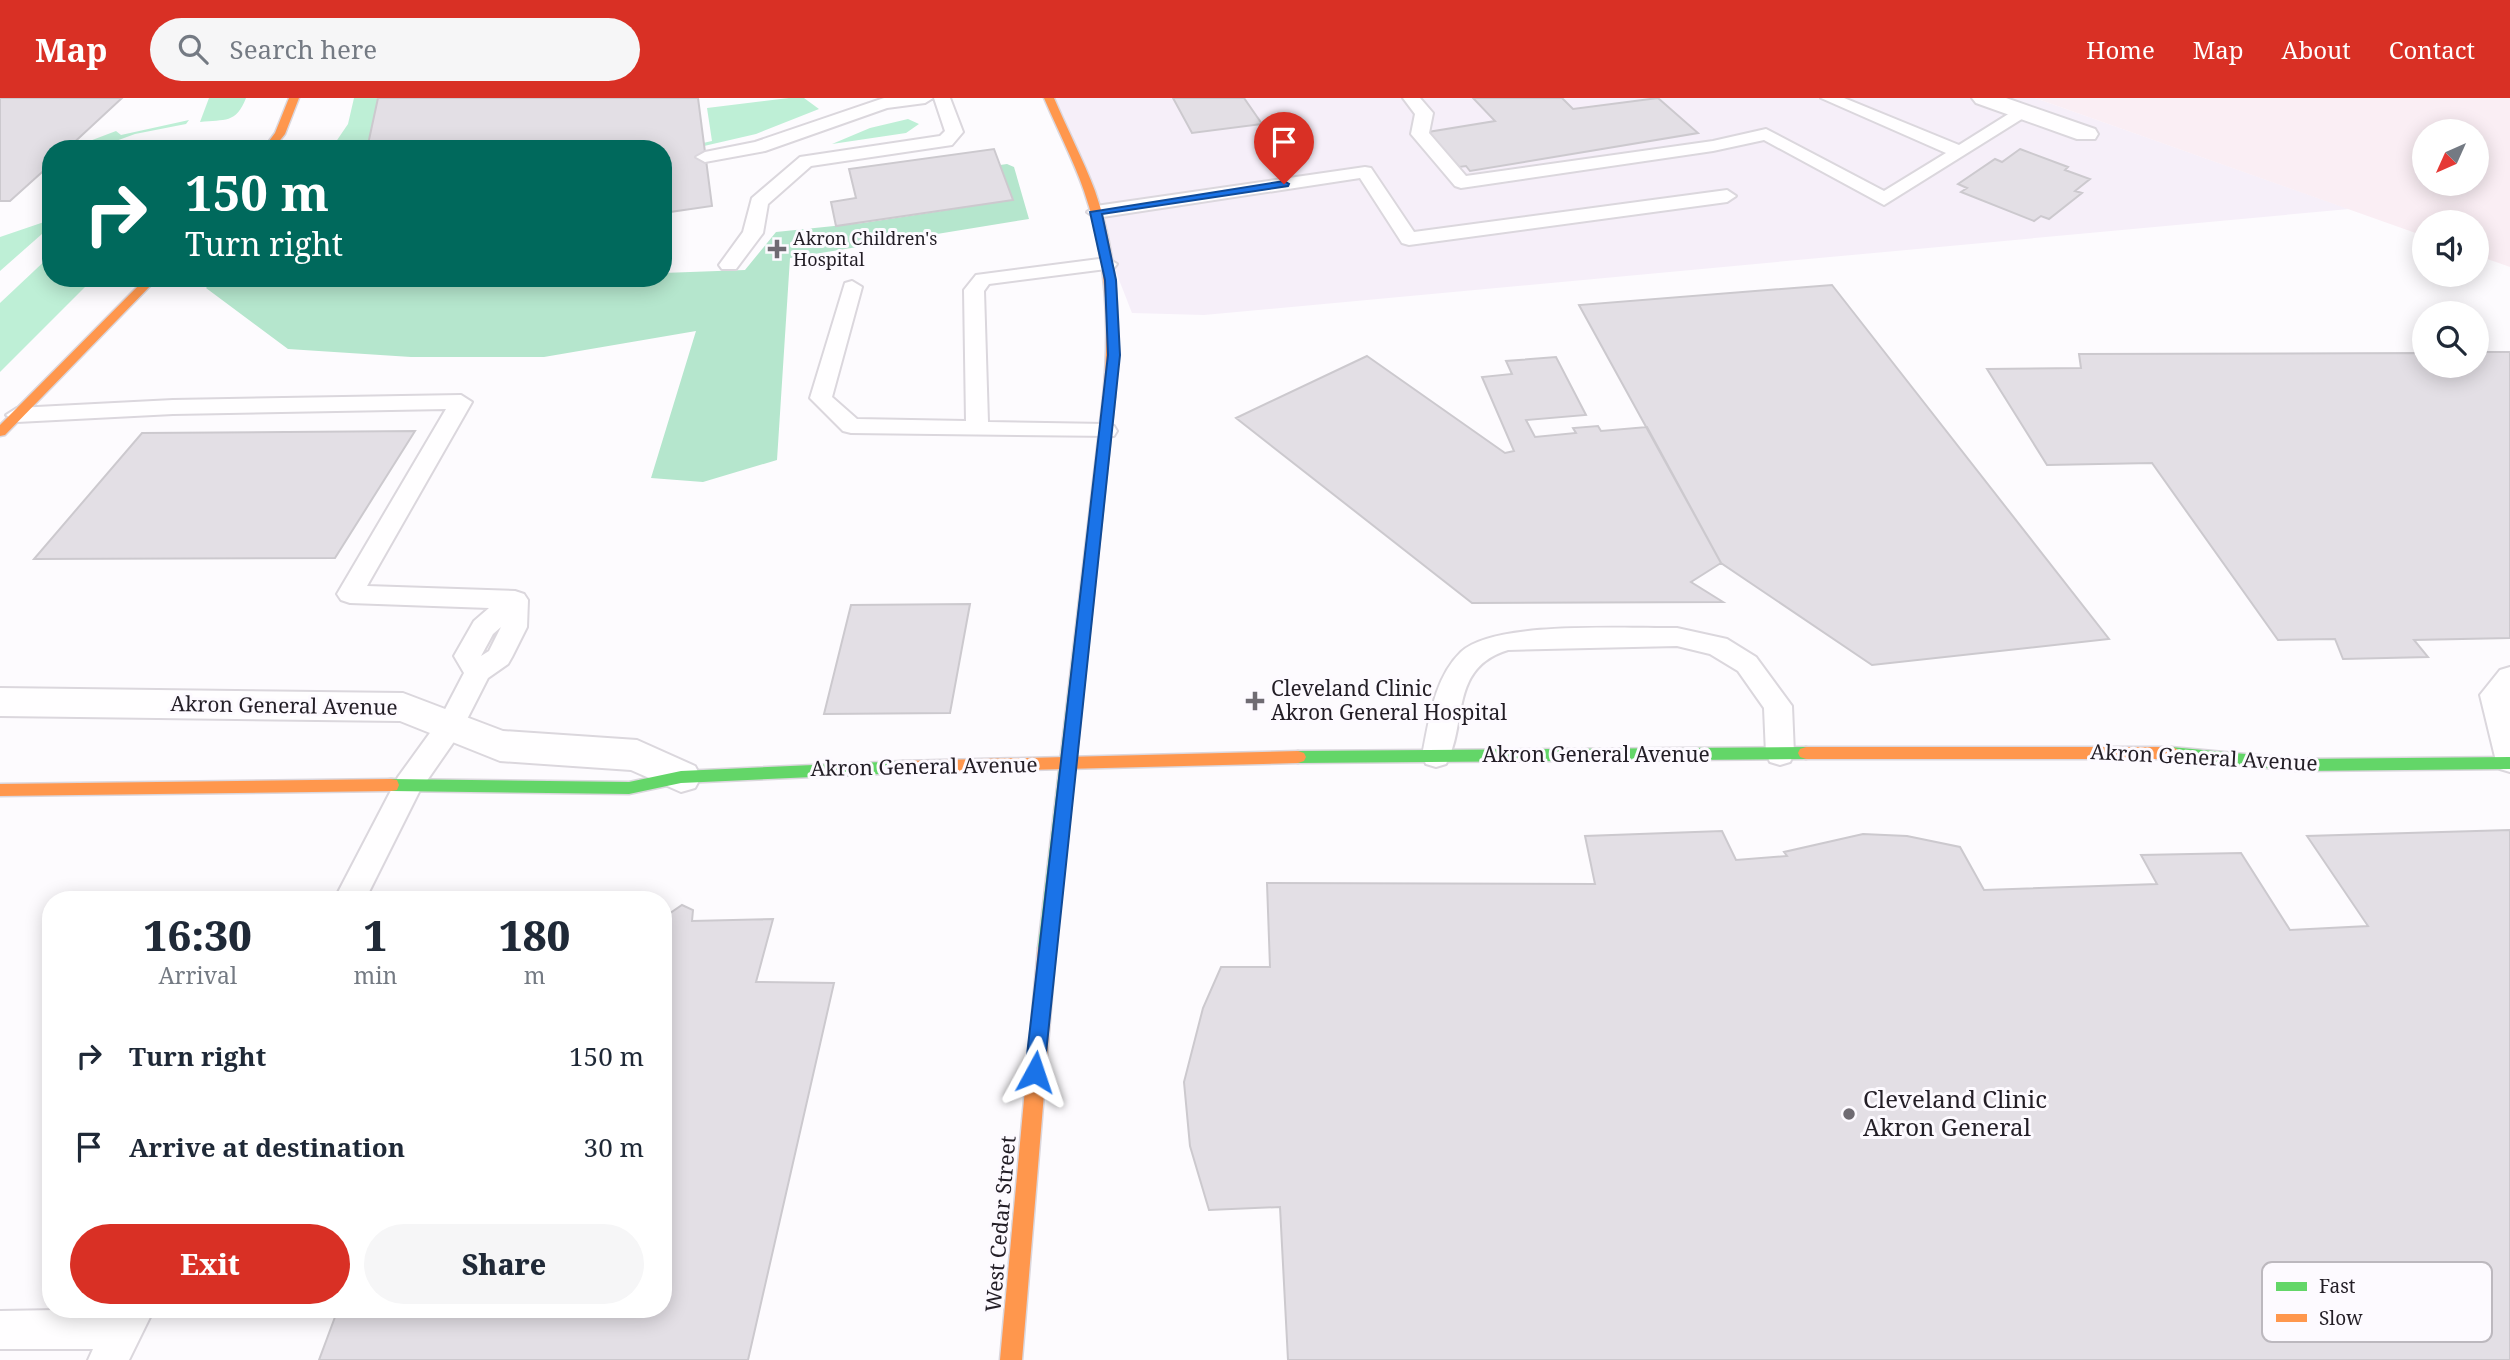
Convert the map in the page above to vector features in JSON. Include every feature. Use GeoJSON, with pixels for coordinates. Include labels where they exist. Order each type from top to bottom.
{"type":"FeatureCollection","features":[{"type":"Feature","properties":{"kind":"main road"},"geometry":{"type":"LineString","coordinates":[[275,140],[294,98]]}},
{"type":"Feature","properties":{"kind":"main road","name":"West Cedar Street"},"geometry":{"type":"LineString","coordinates":[[1011,1360],[1039,1021],[1114,355],[1107,264],[1096,212],[1049,98]]}},
{"type":"Feature","properties":{"kind":"main road"},"geometry":{"type":"LineString","coordinates":[[0,432],[144,287]]}},
{"type":"Feature","properties":{"kind":"main road","name":"Akron General Avenue"},"geometry":{"type":"LineString","coordinates":[[0,790],[408,785],[629,788],[681,777],[793,770],[1436,755],[2152,751],[2299,765],[2510,762]]}},
{"type":"Feature","properties":{"kind":"street"},"geometry":{"type":"LineString","coordinates":[[1984,98],[2086,134]]}},
{"type":"Feature","properties":{"kind":"street","name":"Akron General Avenue"},"geometry":{"type":"LineString","coordinates":[[0,702],[403,707],[499,746],[637,755],[681,777]]}},
{"type":"Feature","properties":{"kind":"lane"},"geometry":{"type":"LineString","coordinates":[[705,157],[758,148],[884,103],[925,98]]}},
{"type":"Feature","properties":{"kind":"lane"},"geometry":{"type":"LineString","coordinates":[[729,265],[753,233],[759,202],[806,161],[946,141],[954,132],[942,98]]}},
{"type":"Feature","properties":{"kind":"lane"},"geometry":{"type":"LineString","coordinates":[[1411,98],[1424,113],[1420,134],[1461,182],[1713,146],[1766,134],[1884,200],[2024,112]]}},
{"type":"Feature","properties":{"kind":"lane"},"geometry":{"type":"LineString","coordinates":[[1829,98],[1960,152]]}},
{"type":"Feature","properties":{"kind":"lane"},"geometry":{"type":"LineString","coordinates":[[1096,212],[1364,172],[1409,239],[1727,196]]}},
{"type":"Feature","properties":{"kind":"lane"},"geometry":{"type":"LineString","coordinates":[[977,428],[974,289],[983,279],[1107,264]]}},
{"type":"Feature","properties":{"kind":"lane"},"geometry":{"type":"LineString","coordinates":[[852,287],[821,398],[850,426],[1106,431]]}},
{"type":"Feature","properties":{"kind":"lane"},"geometry":{"type":"LineString","coordinates":[[17,415],[173,407],[461,402],[350,594],[515,600],[514,627],[499,657],[478,672],[450,726],[408,785],[354,891]]}},
{"type":"Feature","properties":{"kind":"lane"},"geometry":{"type":"LineString","coordinates":[[1436,755],[1449,698],[1461,668],[1481,650],[1507,641],[1676,637],[1718,646],[1747,664],[1778,706],[1780,754]]}},
{"type":"Feature","properties":{"kind":"lane"},"geometry":{"type":"LineString","coordinates":[[2510,677],[2494,695],[2510,762]]}},
{"type":"Feature","properties":{"kind":"lane"},"geometry":{"type":"LineString","coordinates":[[0,1331],[122,1333]]}},
{"type":"Feature","properties":{"kind":"shaded area"},"geometry":{"type":"Polygon","coordinates":[[[1048,98],[2035,98],[2349,209],[1204,315],[1132,313],[1048,98]]]}},
{"type":"Feature","properties":{"kind":"shaded area"},"geometry":{"type":"Polygon","coordinates":[[[2035,98],[2510,98],[2510,267],[2489,260],[2489,210],[2412,210],[2412,232],[2035,98]]]}},
{"type":"Feature","properties":{"kind":"green space"},"geometry":{"type":"Polygon","coordinates":[[[209,98],[246,98],[238,112],[229,119],[200,122],[209,98]]]}},
{"type":"Feature","properties":{"kind":"green space"},"geometry":{"type":"Polygon","coordinates":[[[354,98],[378,98],[369,140],[337,140],[348,124],[354,98]]]}},
{"type":"Feature","properties":{"kind":"green space"},"geometry":{"type":"Polygon","coordinates":[[[804,98],[819,109],[756,134],[704,146],[703,143],[712,141],[707,108],[804,98]]]}},
{"type":"Feature","properties":{"kind":"green space"},"geometry":{"type":"Polygon","coordinates":[[[908,119],[919,124],[906,133],[832,144],[870,128],[908,119]]]}},
{"type":"Feature","properties":{"kind":"green space"},"geometry":{"type":"Polygon","coordinates":[[[189,120],[186,124],[119,140],[92,140],[116,131],[121,135],[189,120]]]}},
{"type":"Feature","properties":{"kind":"green space"},"geometry":{"type":"Polygon","coordinates":[[[1000,165],[1014,167],[1029,219],[790,258],[777,460],[703,482],[651,478],[696,331],[544,357],[411,357],[288,349],[206,288],[672,287],[672,273],[745,270],[776,232],[863,223],[1013,200],[1000,165]]]}},
{"type":"Feature","properties":{"kind":"green space"},"geometry":{"type":"Polygon","coordinates":[[[42,223],[42,234],[0,271],[0,237],[42,223]]]}},
{"type":"Feature","properties":{"kind":"green space"},"geometry":{"type":"Polygon","coordinates":[[[42,263],[42,287],[85,287],[0,372],[0,303],[42,263]]]}},
{"type":"Feature","properties":{"kind":"building"},"geometry":{"type":"Polygon","coordinates":[[[0,98],[122,98],[77,140],[42,140],[42,172],[10,201],[0,201],[0,98]]]}},
{"type":"Feature","properties":{"kind":"building"},"geometry":{"type":"Polygon","coordinates":[[[378,98],[698,98],[712,206],[672,212],[672,140],[369,140],[378,98]]]}},
{"type":"Feature","properties":{"kind":"building"},"geometry":{"type":"Polygon","coordinates":[[[1173,98],[1244,98],[1262,124],[1192,133],[1173,98]]]}},
{"type":"Feature","properties":{"kind":"building"},"geometry":{"type":"Polygon","coordinates":[[[1473,98],[1562,98],[1573,109],[1658,98],[1698,133],[1470,171],[1466,166],[1459,167],[1428,132],[1495,121],[1473,98]]]}},
{"type":"Feature","properties":{"kind":"building"},"geometry":{"type":"Polygon","coordinates":[[[994,149],[1013,200],[836,226],[831,202],[856,198],[849,169],[994,149]]]}},
{"type":"Feature","properties":{"kind":"building"},"geometry":{"type":"Polygon","coordinates":[[[2020,149],[2068,167],[2065,170],[2090,179],[2075,191],[2082,193],[2049,219],[2041,216],[2034,221],[1961,192],[1967,188],[1958,184],[1995,159],[2002,162],[2020,149]]]}},
{"type":"Feature","properties":{"kind":"building"},"geometry":{"type":"Polygon","coordinates":[[[1832,285],[2109,639],[1872,665],[1721,563],[1579,305],[1832,285]]]}},
{"type":"Feature","properties":{"kind":"building"},"geometry":{"type":"Polygon","coordinates":[[[2489,352],[2510,352],[2510,638],[2414,640],[2428,657],[2343,659],[2335,639],[2278,640],[2152,463],[2047,465],[1987,369],[2081,368],[2079,354],[2412,353],[2412,378],[2489,378],[2489,352]]]}},
{"type":"Feature","properties":{"kind":"building"},"geometry":{"type":"Polygon","coordinates":[[[1367,356],[1505,453],[1514,451],[1482,377],[1512,374],[1506,361],[1556,357],[1586,415],[1526,420],[1535,437],[1576,433],[1573,428],[1598,426],[1601,431],[1647,427],[1721,563],[1691,582],[1723,602],[1472,603],[1236,418],[1367,356]]]}},
{"type":"Feature","properties":{"kind":"building"},"geometry":{"type":"Polygon","coordinates":[[[415,431],[335,558],[34,559],[142,433],[415,431]]]}},
{"type":"Feature","properties":{"kind":"building"},"geometry":{"type":"Polygon","coordinates":[[[970,604],[950,713],[824,714],[851,605],[970,604]]]}},
{"type":"Feature","properties":{"kind":"building","name":"Cleveland Clinic Akron General"},"geometry":{"type":"Polygon","coordinates":[[[2510,830],[2510,1360],[1288,1360],[1280,1207],[1209,1210],[1190,1146],[1184,1082],[1203,1008],[1221,967],[1270,967],[1267,883],[1595,884],[1585,836],[1722,831],[1736,860],[1787,856],[1784,852],[1863,834],[1907,836],[1960,847],[1984,890],[2157,884],[2141,855],[2241,853],[2290,930],[2368,926],[2307,836],[2510,830]]]}},
{"type":"Feature","properties":{"kind":"building"},"geometry":{"type":"Polygon","coordinates":[[[682,905],[693,910],[692,921],[773,919],[756,982],[834,983],[748,1360],[319,1360],[335,1318],[672,1318],[672,912],[682,905]]]}},
{"type":"Feature","properties":{"kind":"traffic: fast"},"geometry":{"type":"LineString","coordinates":[[1047,948],[1109,397]]}},
{"type":"Feature","properties":{"kind":"traffic: fast"},"geometry":{"type":"LineString","coordinates":[[1298,757],[1806,753]]}},
{"type":"Feature","properties":{"kind":"traffic: fast"},"geometry":{"type":"LineString","coordinates":[[2171,753],[2299,765],[2510,763]]}},
{"type":"Feature","properties":{"kind":"traffic: fast"},"geometry":{"type":"LineString","coordinates":[[391,785],[629,788],[681,777],[903,767]]}},
{"type":"Feature","properties":{"kind":"traffic: slow"},"geometry":{"type":"LineString","coordinates":[[275,140],[294,98]]}},
{"type":"Feature","properties":{"kind":"traffic: slow"},"geometry":{"type":"LineString","coordinates":[[1049,98],[1089,188],[1105,249],[1113,323],[1109,397]]}},
{"type":"Feature","properties":{"kind":"traffic: slow"},"geometry":{"type":"LineString","coordinates":[[0,432],[144,287]]}},
{"type":"Feature","properties":{"kind":"traffic: slow"},"geometry":{"type":"LineString","coordinates":[[1806,753],[2171,753]]}},
{"type":"Feature","properties":{"kind":"traffic: slow"},"geometry":{"type":"LineString","coordinates":[[903,767],[1298,757]]}},
{"type":"Feature","properties":{"kind":"traffic: slow"},"geometry":{"type":"LineString","coordinates":[[0,790],[391,785]]}},
{"type":"Feature","properties":{"kind":"traffic: slow"},"geometry":{"type":"LineString","coordinates":[[1011,1360],[1047,948]]}},
{"type":"Feature","properties":{"kind":"place","name":"Akron Children's Hospital"},"geometry":{"type":"Point","coordinates":[777,249]}},
{"type":"Feature","properties":{"kind":"place","name":"Cleveland Clinic Akron General Hospital"},"geometry":{"type":"Point","coordinates":[1255,701]}},
{"type":"Feature","properties":{"kind":"place","name":"Cleveland Clinic Akron General"},"geometry":{"type":"Point","coordinates":[1849,1114]}},
{"type":"Feature","properties":{"kind":"route"},"geometry":{"type":"LineString","coordinates":[[1035,1072],[1114,355],[1111,280],[1096,212],[1284,184]]}}]}
